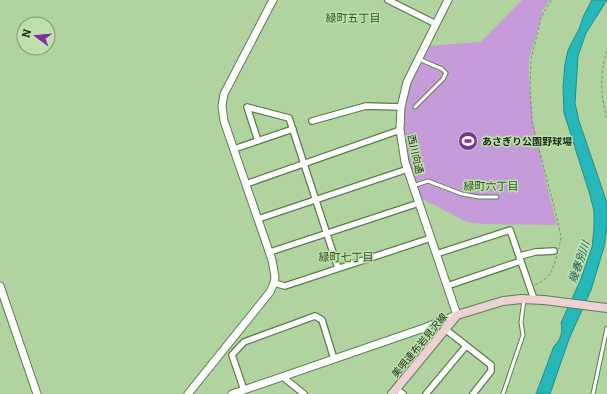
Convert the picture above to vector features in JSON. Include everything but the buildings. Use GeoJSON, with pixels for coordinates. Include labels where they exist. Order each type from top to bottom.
{"type":"FeatureCollection","features":[{"type":"Feature","properties":{"kind":"main road","name":"美唄達布岩見沢線"},"geometry":{"type":"LineString","coordinates":[[397,392],[457,315],[503,301],[524,299],[604,307]]}},
{"type":"Feature","properties":{"kind":"street"},"geometry":{"type":"LineString","coordinates":[[188,394],[260,305],[274,284],[275,269],[270,252],[222,116],[224,94],[273,0]]}},
{"type":"Feature","properties":{"kind":"street"},"geometry":{"type":"LineString","coordinates":[[388,0],[436,24]]}},
{"type":"Feature","properties":{"kind":"street","name":"西川向通"},"geometry":{"type":"LineString","coordinates":[[448,0],[407,82],[401,107],[400,130],[403,153],[413,186],[457,315]]}},
{"type":"Feature","properties":{"kind":"street"},"geometry":{"type":"LineString","coordinates":[[312,121],[366,106],[401,107]]}},
{"type":"Feature","properties":{"kind":"street"},"geometry":{"type":"LineString","coordinates":[[258,141],[247,108],[289,118],[338,268]]}},
{"type":"Feature","properties":{"kind":"street"},"geometry":{"type":"LineString","coordinates":[[234,149],[293,129]]}},
{"type":"Feature","properties":{"kind":"street"},"geometry":{"type":"LineString","coordinates":[[246,184],[400,130]]}},
{"type":"Feature","properties":{"kind":"street"},"geometry":{"type":"LineString","coordinates":[[258,219],[408,168]]}},
{"type":"Feature","properties":{"kind":"street"},"geometry":{"type":"LineString","coordinates":[[270,252],[419,203]]}},
{"type":"Feature","properties":{"kind":"street"},"geometry":{"type":"LineString","coordinates":[[436,254],[510,230],[534,299]]}},
{"type":"Feature","properties":{"kind":"street"},"geometry":{"type":"LineString","coordinates":[[274,284],[285,286],[431,238]]}},
{"type":"Feature","properties":{"kind":"street"},"geometry":{"type":"LineString","coordinates":[[447,286],[535,252],[554,251]]}},
{"type":"Feature","properties":{"kind":"street"},"geometry":{"type":"LineString","coordinates":[[0,286],[37,394]]}},
{"type":"Feature","properties":{"kind":"street"},"geometry":{"type":"LineString","coordinates":[[334,359],[322,320],[315,316],[244,342],[232,355],[239,392],[334,359],[457,315]]}},
{"type":"Feature","properties":{"kind":"street"},"geometry":{"type":"LineString","coordinates":[[445,329],[491,365],[491,371],[473,394]]}},
{"type":"Feature","properties":{"kind":"street"},"geometry":{"type":"LineString","coordinates":[[426,394],[466,346]]}},
{"type":"Feature","properties":{"kind":"street"},"geometry":{"type":"LineString","coordinates":[[283,377],[304,394]]}},
{"type":"Feature","properties":{"kind":"lane"},"geometry":{"type":"LineString","coordinates":[[415,108],[443,79],[446,73],[442,69],[419,59]]}},
{"type":"Feature","properties":{"kind":"lane"},"geometry":{"type":"LineString","coordinates":[[413,186],[428,181],[462,194],[479,197],[497,197]]}},
{"type":"Feature","properties":{"kind":"lane"},"geometry":{"type":"LineString","coordinates":[[503,394],[523,335],[521,322],[524,299]]}},
{"type":"Feature","properties":{"kind":"lane"},"geometry":{"type":"LineString","coordinates":[[592,394],[607,328]]}},
{"type":"Feature","properties":{"kind":"path"},"geometry":{"type":"LineString","coordinates":[[531,287],[546,280],[551,273],[558,254],[561,238],[532,122],[530,88],[530,59],[541,18],[551,0]]}},
{"type":"Feature","properties":{"kind":"path"},"geometry":{"type":"LineString","coordinates":[[607,51],[603,66],[602,92],[602,100],[607,120]]}},
{"type":"Feature","properties":{"kind":"shaded area"},"geometry":{"type":"Polygon","coordinates":[[[522,0],[549,0],[543,10],[529,59],[529,76],[533,121],[557,225],[486,224],[467,222],[419,197],[404,148],[402,115],[409,82],[427,46],[481,42],[522,0]]]}},
{"type":"Feature","properties":{"kind":"water"},"geometry":{"type":"Polygon","coordinates":[[[592,0],[607,0],[586,33],[578,56],[575,103],[579,121],[607,203],[607,228],[604,247],[591,290],[569,339],[550,394],[536,394],[554,346],[560,338],[562,332],[561,323],[580,281],[592,247],[594,211],[564,113],[563,87],[568,50],[592,0]]]}},
{"type":"Feature","properties":{"kind":"place","name":"あさぎり公園野球場"},"geometry":{"type":"Point","coordinates":[468,141]}},
{"type":"Feature","properties":{"kind":"district","name":"緑町五丁目"},"geometry":{"type":"Point","coordinates":[353,18]}},
{"type":"Feature","properties":{"kind":"district","name":"緑町六丁目"},"geometry":{"type":"Point","coordinates":[491,186]}},
{"type":"Feature","properties":{"kind":"district","name":"緑町七丁目"},"geometry":{"type":"Point","coordinates":[346,257]}},
{"type":"Feature","properties":{"kind":"water label","name":"幾春別川"},"geometry":{"type":"Point","coordinates":[579,262]}}]}
